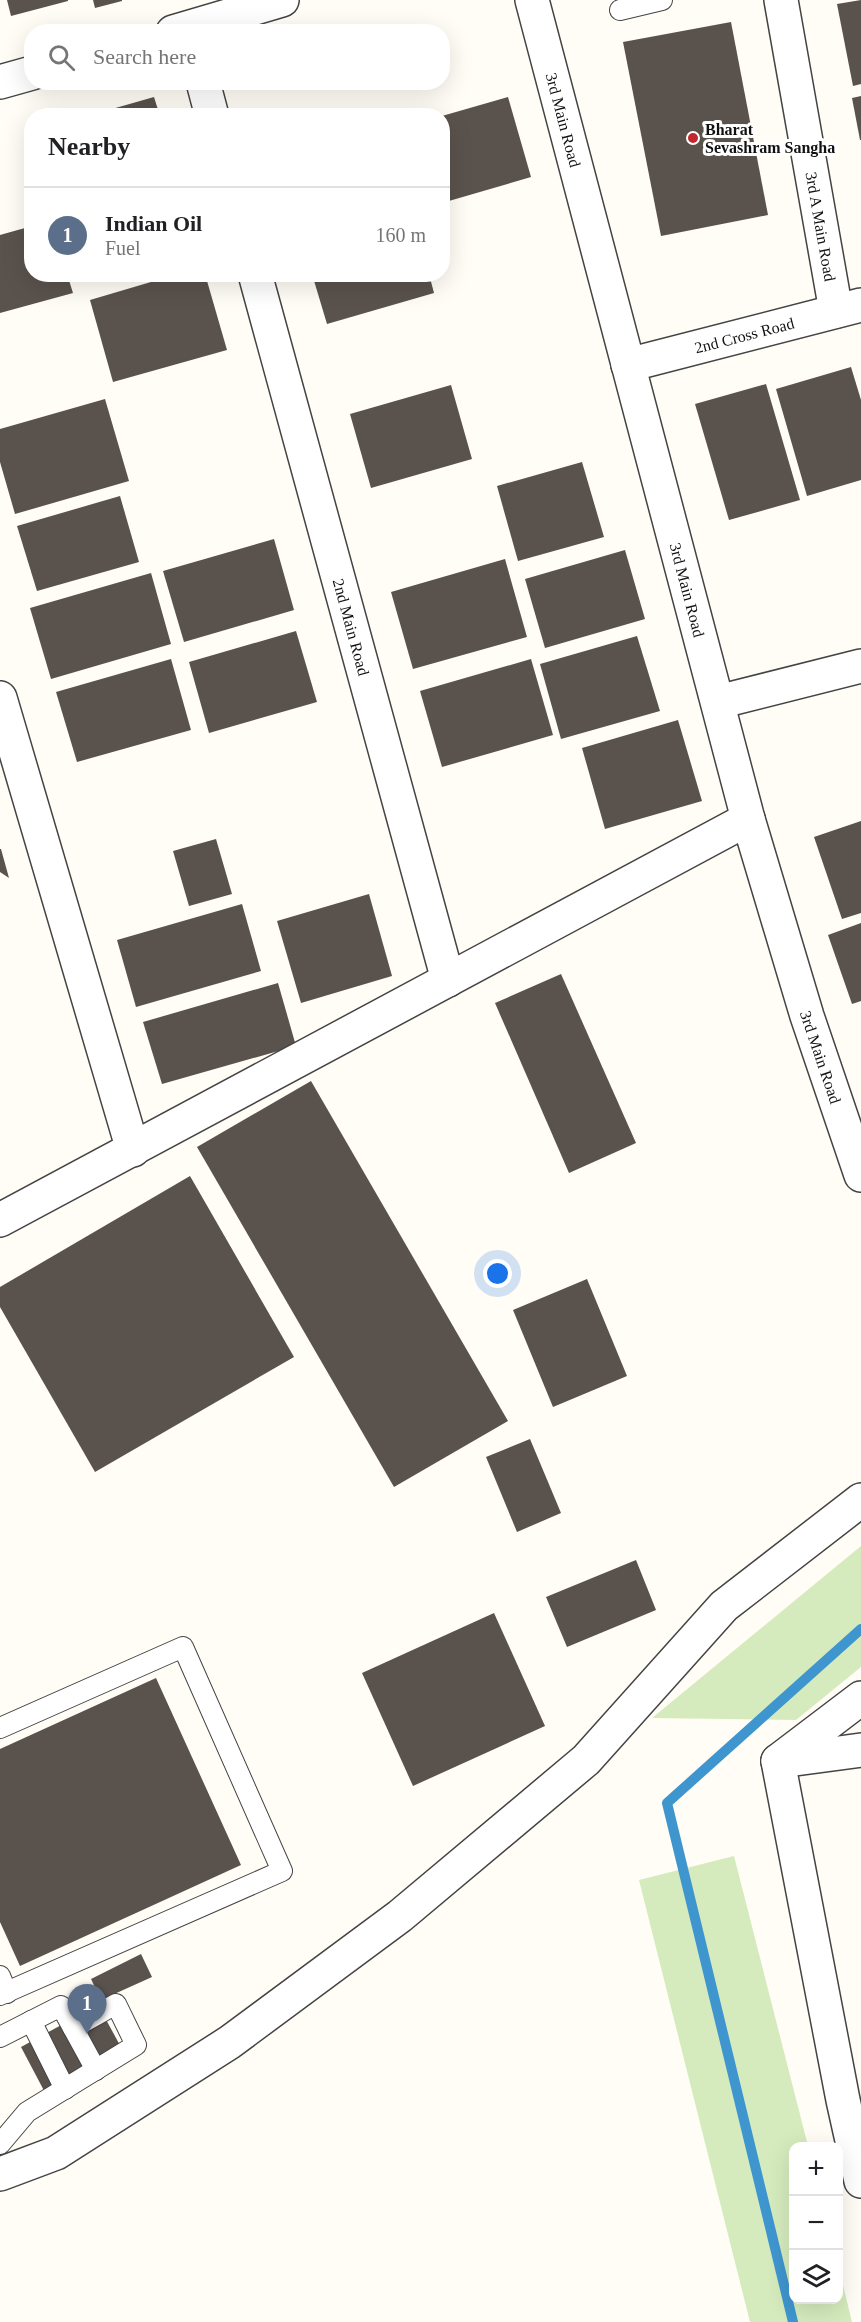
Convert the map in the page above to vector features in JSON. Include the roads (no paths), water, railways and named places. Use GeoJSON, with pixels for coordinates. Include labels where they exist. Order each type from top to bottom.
{"type":"FeatureCollection","features":[{"type":"Feature","properties":{"kind":"street"},"geometry":{"type":"LineString","coordinates":[[203,24],[282,0]]}},
{"type":"Feature","properties":{"kind":"street","name":"3rd Main Road"},"geometry":{"type":"LineString","coordinates":[[532,0],[748,819],[807,1016],[861,1175]]}},
{"type":"Feature","properties":{"kind":"street","name":"3rd A Main Road"},"geometry":{"type":"LineString","coordinates":[[781,0],[848,308]]}},
{"type":"Feature","properties":{"kind":"street"},"geometry":{"type":"LineString","coordinates":[[0,82],[24,75]]}},
{"type":"Feature","properties":{"kind":"street"},"geometry":{"type":"LineString","coordinates":[[205,90],[210,108]]}},
{"type":"Feature","properties":{"kind":"street","name":"2nd Main Road"},"geometry":{"type":"LineString","coordinates":[[257,282],[448,980]]}},
{"type":"Feature","properties":{"kind":"street","name":"2nd Cross Road"},"geometry":{"type":"LineString","coordinates":[[628,365],[848,308]]}},
{"type":"Feature","properties":{"kind":"street"},"geometry":{"type":"LineString","coordinates":[[718,702],[861,666]]}},
{"type":"Feature","properties":{"kind":"street"},"geometry":{"type":"LineString","coordinates":[[0,698],[133,1149]]}},
{"type":"Feature","properties":{"kind":"street"},"geometry":{"type":"LineString","coordinates":[[0,1220],[748,819]]}},
{"type":"Feature","properties":{"kind":"street"},"geometry":{"type":"LineString","coordinates":[[0,2174],[56,2152],[230,2042],[400,1916],[586,1760],[724,1606],[861,1500]]}},
{"type":"Feature","properties":{"kind":"street"},"geometry":{"type":"LineString","coordinates":[[778,1761],[861,1698]]}},
{"type":"Feature","properties":{"kind":"street"},"geometry":{"type":"LineString","coordinates":[[778,1761],[861,1750]]}},
{"type":"Feature","properties":{"kind":"street"},"geometry":{"type":"LineString","coordinates":[[778,1761],[852,2098],[861,2181]]}},
{"type":"Feature","properties":{"kind":"lane"},"geometry":{"type":"LineString","coordinates":[[620,9],[662,0]]}},
{"type":"Feature","properties":{"kind":"lane"},"geometry":{"type":"LineString","coordinates":[[0,1728],[183,1647],[282,1871],[2,1988]]}},
{"type":"Feature","properties":{"kind":"lane"},"geometry":{"type":"LineString","coordinates":[[0,2144],[27,2112],[136,2045],[116,2004],[73,2028]]}},
{"type":"Feature","properties":{"kind":"lane"},"geometry":{"type":"LineString","coordinates":[[0,2037],[61,2006],[96,2070]]}},
{"type":"Feature","properties":{"kind":"lane"},"geometry":{"type":"LineString","coordinates":[[31,2021],[65,2089]]}},
{"type":"Feature","properties":{"kind":"waterway"},"geometry":{"type":"LineString","coordinates":[[793,2322],[667,1803],[861,1629]]}},
{"type":"Feature","properties":{"kind":"place","name":"Bharat Sevashram Sangha"},"geometry":{"type":"Point","coordinates":[693,138]}},
{"type":"Feature","properties":{"kind":"place","name":"Indian Oil"},"geometry":{"type":"Point","coordinates":[87,2034]}}]}
